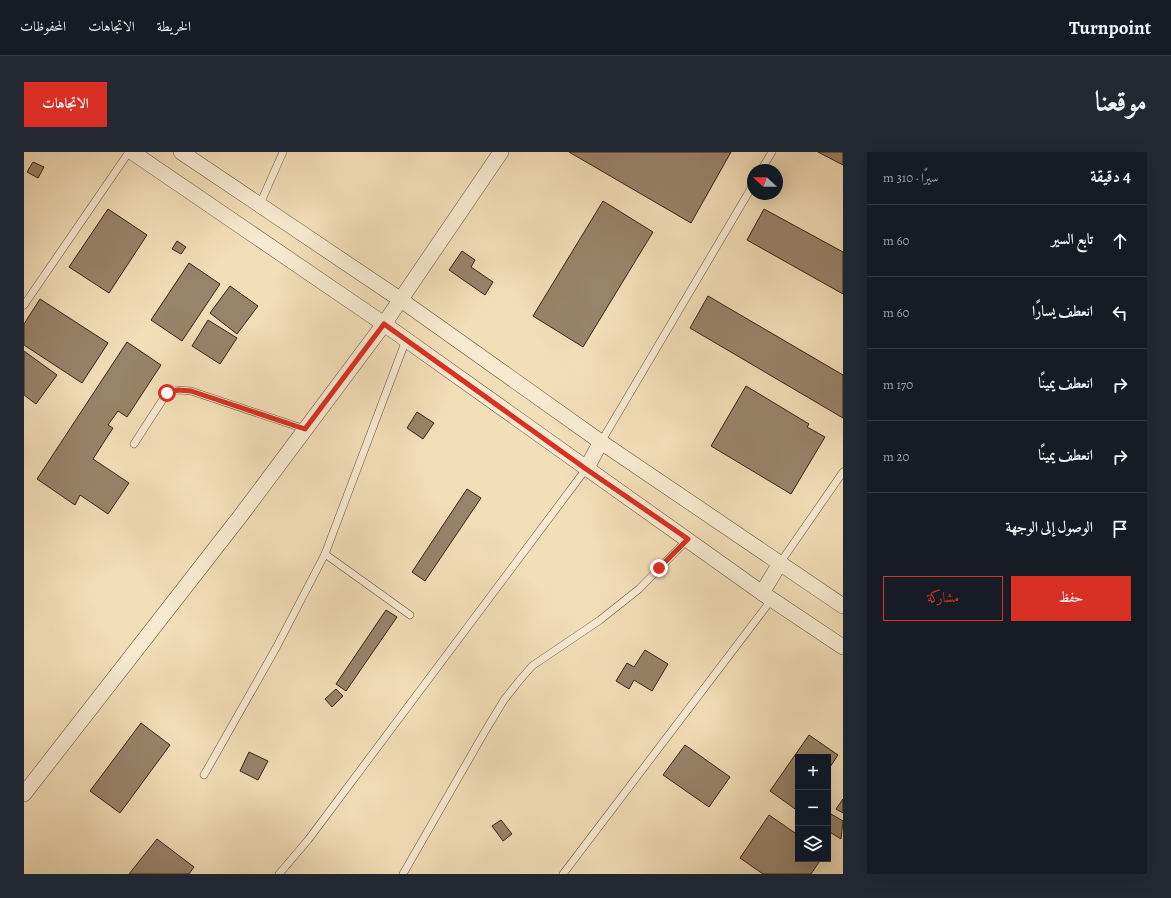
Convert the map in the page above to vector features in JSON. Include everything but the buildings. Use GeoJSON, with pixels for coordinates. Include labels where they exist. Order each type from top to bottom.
{"type":"FeatureCollection","features":[{"type":"Feature","properties":{"kind":"street"},"geometry":{"type":"LineString","coordinates":[[131,152],[384,324],[586,469],[688,539],[767,596],[843,647]]}},
{"type":"Feature","properties":{"kind":"street"},"geometry":{"type":"LineString","coordinates":[[181,152],[401,300],[601,442],[843,606]]}},
{"type":"Feature","properties":{"kind":"street"},"geometry":{"type":"LineString","coordinates":[[24,794],[242,514],[384,324],[501,152]]}},
{"type":"Feature","properties":{"kind":"street"},"geometry":{"type":"LineString","coordinates":[[586,469],[601,442]]}},
{"type":"Feature","properties":{"kind":"street"},"geometry":{"type":"LineString","coordinates":[[767,596],[780,563]]}},
{"type":"Feature","properties":{"kind":"lane"},"geometry":{"type":"LineString","coordinates":[[24,305],[131,152]]}},
{"type":"Feature","properties":{"kind":"lane"},"geometry":{"type":"LineString","coordinates":[[260,204],[283,152]]}},
{"type":"Feature","properties":{"kind":"lane"},"geometry":{"type":"LineString","coordinates":[[765,164],[772,152]]}},
{"type":"Feature","properties":{"kind":"lane"},"geometry":{"type":"LineString","coordinates":[[601,442],[747,194]]}},
{"type":"Feature","properties":{"kind":"lane"},"geometry":{"type":"LineString","coordinates":[[204,775],[276,648],[325,554],[406,340]]}},
{"type":"Feature","properties":{"kind":"lane"},"geometry":{"type":"LineString","coordinates":[[134,444],[167,393],[178,390],[191,391],[305,429]]}},
{"type":"Feature","properties":{"kind":"lane"},"geometry":{"type":"LineString","coordinates":[[279,874],[308,840],[586,469]]}},
{"type":"Feature","properties":{"kind":"lane"},"geometry":{"type":"LineString","coordinates":[[780,563],[843,472]]}},
{"type":"Feature","properties":{"kind":"lane"},"geometry":{"type":"LineString","coordinates":[[403,874],[504,700],[527,671],[532,666],[600,620],[640,589],[688,539]]}},
{"type":"Feature","properties":{"kind":"lane"},"geometry":{"type":"LineString","coordinates":[[325,554],[410,615]]}},
{"type":"Feature","properties":{"kind":"lane"},"geometry":{"type":"LineString","coordinates":[[563,874],[767,596]]}},
{"type":"Feature","properties":{"kind":"route"},"geometry":{"type":"LineString","coordinates":[[167,393],[178,390],[191,391],[305,429],[384,324],[586,469],[688,539],[659,568]]}}]}
